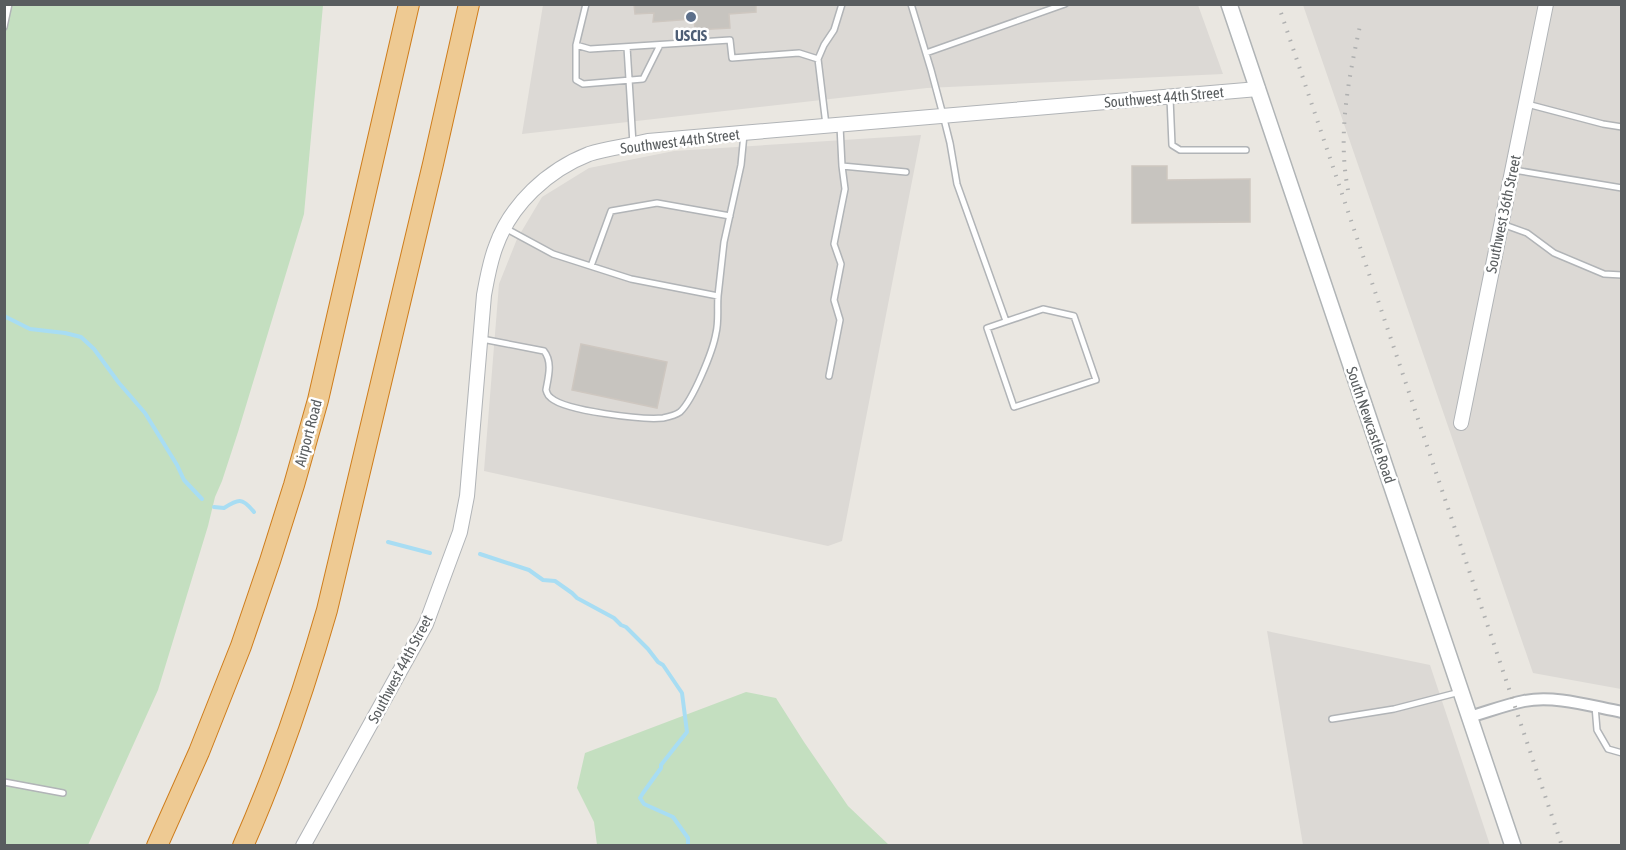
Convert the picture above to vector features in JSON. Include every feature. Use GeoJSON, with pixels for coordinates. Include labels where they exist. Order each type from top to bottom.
{"type":"FeatureCollection","features":[{"type":"Feature","properties":{"kind":"highway"},"geometry":{"type":"LineString","coordinates":[[402,36],[405,4]]}},
{"type":"Feature","properties":{"kind":"highway","name":"Airport Road"},"geometry":{"type":"LineString","coordinates":[[157,846],[199,752],[241,646],[294,485],[318,400],[410,4]]}},
{"type":"Feature","properties":{"kind":"highway"},"geometry":{"type":"LineString","coordinates":[[243,846],[285,742],[327,610],[469,4]]}},
{"type":"Feature","properties":{"kind":"highway"},"geometry":{"type":"LineString","coordinates":[[433,164],[482,4]]}},
{"type":"Feature","properties":{"kind":"main road","name":"South Newcastle Road"},"geometry":{"type":"LineString","coordinates":[[1229,4],[1513,846]]}},
{"type":"Feature","properties":{"kind":"street","name":"Southwest 36th Street"},"geometry":{"type":"LineString","coordinates":[[1461,423],[1546,4]]}},
{"type":"Feature","properties":{"kind":"street","name":"Southwest 44th Street"},"geometry":{"type":"LineString","coordinates":[[303,846],[426,624],[460,532],[467,496],[484,295],[489,272],[495,247],[503,228],[535,188],[559,169],[590,154],[648,141],[1257,89]]}},
{"type":"Feature","properties":{"kind":"street"},"geometry":{"type":"LineString","coordinates":[[1469,717],[1524,701],[1550,700],[1622,712]]}},
{"type":"Feature","properties":{"kind":"lane"},"geometry":{"type":"LineString","coordinates":[[4,27],[9,4]]}},
{"type":"Feature","properties":{"kind":"lane"},"geometry":{"type":"LineString","coordinates":[[586,4],[576,45],[576,80],[583,84],[643,79],[660,45]]}},
{"type":"Feature","properties":{"kind":"lane"},"geometry":{"type":"LineString","coordinates":[[829,376],[840,320],[834,300],[841,264],[834,244],[845,189],[818,59],[834,30],[842,4]]}},
{"type":"Feature","properties":{"kind":"lane"},"geometry":{"type":"LineString","coordinates":[[911,4],[943,115],[957,184],[1006,321]]}},
{"type":"Feature","properties":{"kind":"lane"},"geometry":{"type":"LineString","coordinates":[[926,53],[1065,4]]}},
{"type":"Feature","properties":{"kind":"lane"},"geometry":{"type":"LineString","coordinates":[[576,45],[590,49],[730,39],[732,58],[799,53],[818,59]]}},
{"type":"Feature","properties":{"kind":"lane"},"geometry":{"type":"LineString","coordinates":[[627,47],[633,145]]}},
{"type":"Feature","properties":{"kind":"lane"},"geometry":{"type":"LineString","coordinates":[[1170,96],[1172,145],[1180,150],[1246,150]]}},
{"type":"Feature","properties":{"kind":"lane"},"geometry":{"type":"LineString","coordinates":[[1526,103],[1622,127]]}},
{"type":"Feature","properties":{"kind":"lane"},"geometry":{"type":"LineString","coordinates":[[481,339],[544,351],[549,361],[546,390],[548,395],[552,400],[572,408],[638,418],[663,418],[679,412],[692,396],[716,333],[724,242],[741,165],[745,132]]}},
{"type":"Feature","properties":{"kind":"lane"},"geometry":{"type":"LineString","coordinates":[[842,166],[906,172]]}},
{"type":"Feature","properties":{"kind":"lane"},"geometry":{"type":"LineString","coordinates":[[1512,170],[1622,188]]}},
{"type":"Feature","properties":{"kind":"lane"},"geometry":{"type":"LineString","coordinates":[[591,266],[611,211],[657,203],[730,216]]}},
{"type":"Feature","properties":{"kind":"lane"},"geometry":{"type":"LineString","coordinates":[[1501,223],[1527,233],[1554,253],[1604,274],[1622,275]]}},
{"type":"Feature","properties":{"kind":"lane"},"geometry":{"type":"LineString","coordinates":[[503,228],[553,254],[631,279],[718,296]]}},
{"type":"Feature","properties":{"kind":"lane"},"geometry":{"type":"LineString","coordinates":[[1043,309],[1074,316],[1096,380],[1014,407],[987,328],[1006,321],[1043,309]]}},
{"type":"Feature","properties":{"kind":"lane"},"geometry":{"type":"LineString","coordinates":[[1332,719],[1394,709],[1461,692]]}},
{"type":"Feature","properties":{"kind":"lane"},"geometry":{"type":"LineString","coordinates":[[1595,706],[1597,730],[1608,749],[1622,753]]}},
{"type":"Feature","properties":{"kind":"lane"},"geometry":{"type":"LineString","coordinates":[[4,782],[63,793]]}},
{"type":"Feature","properties":{"kind":"shaded area"},"geometry":{"type":"Polygon","coordinates":[[[543,5],[1198,5],[1223,74],[927,88],[522,134],[543,5]]]}},
{"type":"Feature","properties":{"kind":"shaded area"},"geometry":{"type":"Polygon","coordinates":[[[1303,5],[1621,5],[1621,689],[1533,673],[1303,5]]]}},
{"type":"Feature","properties":{"kind":"shaded area"},"geometry":{"type":"Polygon","coordinates":[[[921,135],[842,541],[828,546],[484,471],[499,284],[517,239],[542,197],[589,168],[674,151],[921,135]]]}},
{"type":"Feature","properties":{"kind":"shaded area"},"geometry":{"type":"Polygon","coordinates":[[[1267,631],[1430,665],[1490,845],[1303,845],[1267,631]]]}},
{"type":"Feature","properties":{"kind":"green space"},"geometry":{"type":"Polygon","coordinates":[[[5,5],[323,5],[304,214],[238,432],[215,497],[158,690],[88,845],[5,846],[5,5]]]}},
{"type":"Feature","properties":{"kind":"green space"},"geometry":{"type":"Polygon","coordinates":[[[746,692],[776,698],[848,806],[889,845],[597,845],[594,822],[577,788],[585,753],[746,692]]]}},
{"type":"Feature","properties":{"kind":"building","name":"USCIS"},"geometry":{"type":"Polygon","coordinates":[[[634,4],[756,4],[756,12],[729,14],[730,28],[695,30],[694,19],[653,22],[654,13],[635,14],[634,4]]]}},
{"type":"Feature","properties":{"kind":"building"},"geometry":{"type":"Polygon","coordinates":[[[1132,166],[1167,166],[1167,180],[1250,179],[1250,222],[1132,223],[1132,166]]]}},
{"type":"Feature","properties":{"kind":"building"},"geometry":{"type":"Polygon","coordinates":[[[581,344],[667,362],[657,408],[572,390],[581,344]]]}},
{"type":"Feature","properties":{"kind":"waterway"},"geometry":{"type":"LineString","coordinates":[[4,316],[30,329],[81,337],[94,349],[145,413],[184,480],[202,499]]}},
{"type":"Feature","properties":{"kind":"waterway"},"geometry":{"type":"LineString","coordinates":[[214,507],[224,508],[240,501],[254,512]]}},
{"type":"Feature","properties":{"kind":"waterway"},"geometry":{"type":"LineString","coordinates":[[388,542],[430,553]]}},
{"type":"Feature","properties":{"kind":"waterway"},"geometry":{"type":"LineString","coordinates":[[480,554],[529,570],[543,580],[555,581],[577,598],[626,627],[663,665],[682,693],[687,732],[661,765],[640,798],[644,804],[673,817],[688,838],[688,846]]}},
{"type":"Feature","properties":{"kind":"railway"},"geometry":{"type":"LineString","coordinates":[[1278,4],[1562,846]]}},
{"type":"Feature","properties":{"kind":"railway"},"geometry":{"type":"LineString","coordinates":[[1348,190],[1344,126],[1361,21]]}},
{"type":"Feature","properties":{"kind":"place","name":"USCIS"},"geometry":{"type":"Point","coordinates":[691,17]}}]}
